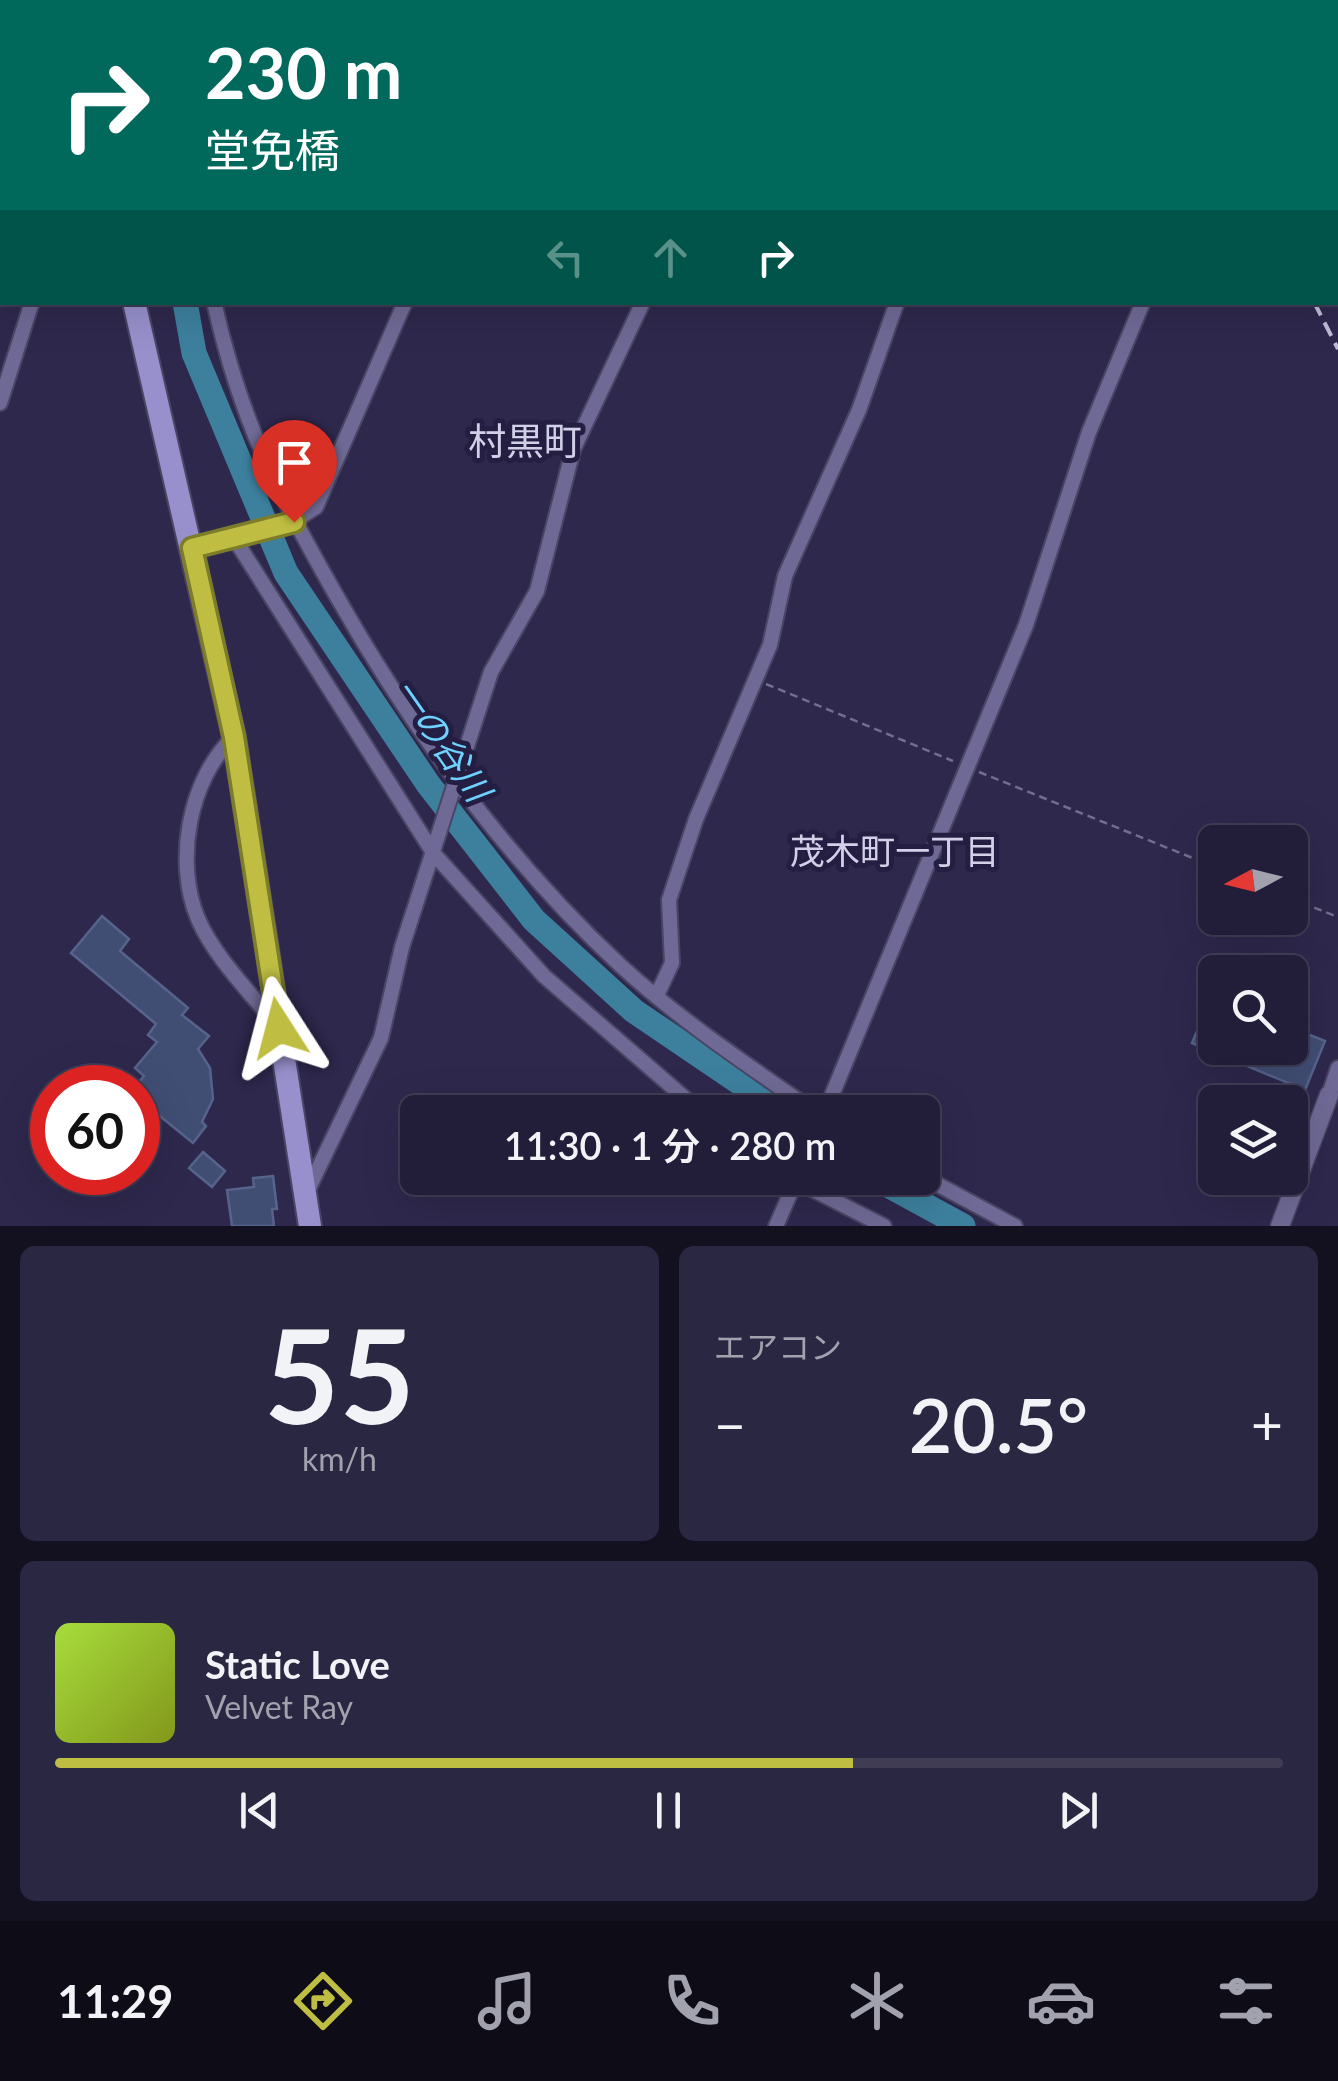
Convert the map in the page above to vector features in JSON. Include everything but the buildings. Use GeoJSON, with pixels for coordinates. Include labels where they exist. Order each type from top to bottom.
{"type":"FeatureCollection","features":[{"type":"Feature","properties":{"kind":"main road"},"geometry":{"type":"LineString","coordinates":[[135,305],[234,737],[310,1226]]}},
{"type":"Feature","properties":{"kind":"street"},"geometry":{"type":"LineString","coordinates":[[0,403],[31,305]]}},
{"type":"Feature","properties":{"kind":"street"},"geometry":{"type":"LineString","coordinates":[[215,305],[244,417],[294,522],[370,654],[456,786],[538,883],[657,995],[792,1095]]}},
{"type":"Feature","properties":{"kind":"street"},"geometry":{"type":"LineString","coordinates":[[192,548],[294,522],[316,507],[403,305]]}},
{"type":"Feature","properties":{"kind":"street"},"geometry":{"type":"LineString","coordinates":[[305,1194],[381,1038],[402,947],[491,672],[537,592],[573,450],[642,305]]}},
{"type":"Feature","properties":{"kind":"street"},"geometry":{"type":"LineString","coordinates":[[657,995],[672,963],[669,900],[696,819],[770,645],[785,576],[859,410],[896,305]]}},
{"type":"Feature","properties":{"kind":"street"},"geometry":{"type":"LineString","coordinates":[[832,1095],[1026,625],[1088,432],[1141,305]]}},
{"type":"Feature","properties":{"kind":"street"},"geometry":{"type":"LineString","coordinates":[[234,538],[434,854],[544,976],[680,1095]]}},
{"type":"Feature","properties":{"kind":"street"},"geometry":{"type":"LineString","coordinates":[[234,737],[216,753],[190,818],[190,891],[210,940],[279,1028]]}},
{"type":"Feature","properties":{"kind":"street"},"geometry":{"type":"LineString","coordinates":[[1280,1226],[1338,1070]]}},
{"type":"Feature","properties":{"kind":"street"},"geometry":{"type":"LineString","coordinates":[[940,1186],[1016,1226]]}},
{"type":"Feature","properties":{"kind":"street"},"geometry":{"type":"LineString","coordinates":[[776,1226],[788,1195]]}},
{"type":"Feature","properties":{"kind":"street"},"geometry":{"type":"LineString","coordinates":[[825,1195],[884,1226]]}},
{"type":"Feature","properties":{"kind":"path"},"geometry":{"type":"LineString","coordinates":[[756,680],[1198,860]]}},
{"type":"Feature","properties":{"kind":"path"},"geometry":{"type":"LineString","coordinates":[[1308,906],[1338,918]]}},
{"type":"Feature","properties":{"kind":"waterway","name":"一の谷川"},"geometry":{"type":"LineString","coordinates":[[186,305],[194,353],[286,573],[428,784],[534,920],[634,1011],[758,1095]]}},
{"type":"Feature","properties":{"kind":"waterway","name":"一の谷川"},"geometry":{"type":"LineString","coordinates":[[906,1195],[963,1226]]}},
{"type":"Feature","properties":{"kind":"railway"},"geometry":{"type":"LineString","coordinates":[[1316,305],[1338,349]]}},
{"type":"Feature","properties":{"kind":"district","name":"村黒町"},"geometry":{"type":"Point","coordinates":[525,440]}},
{"type":"Feature","properties":{"kind":"district","name":"茂木町一丁目"},"geometry":{"type":"Point","coordinates":[895,850]}},
{"type":"Feature","properties":{"kind":"route"},"geometry":{"type":"LineString","coordinates":[[279,1028],[234,737],[192,548],[294,522]]}}]}
